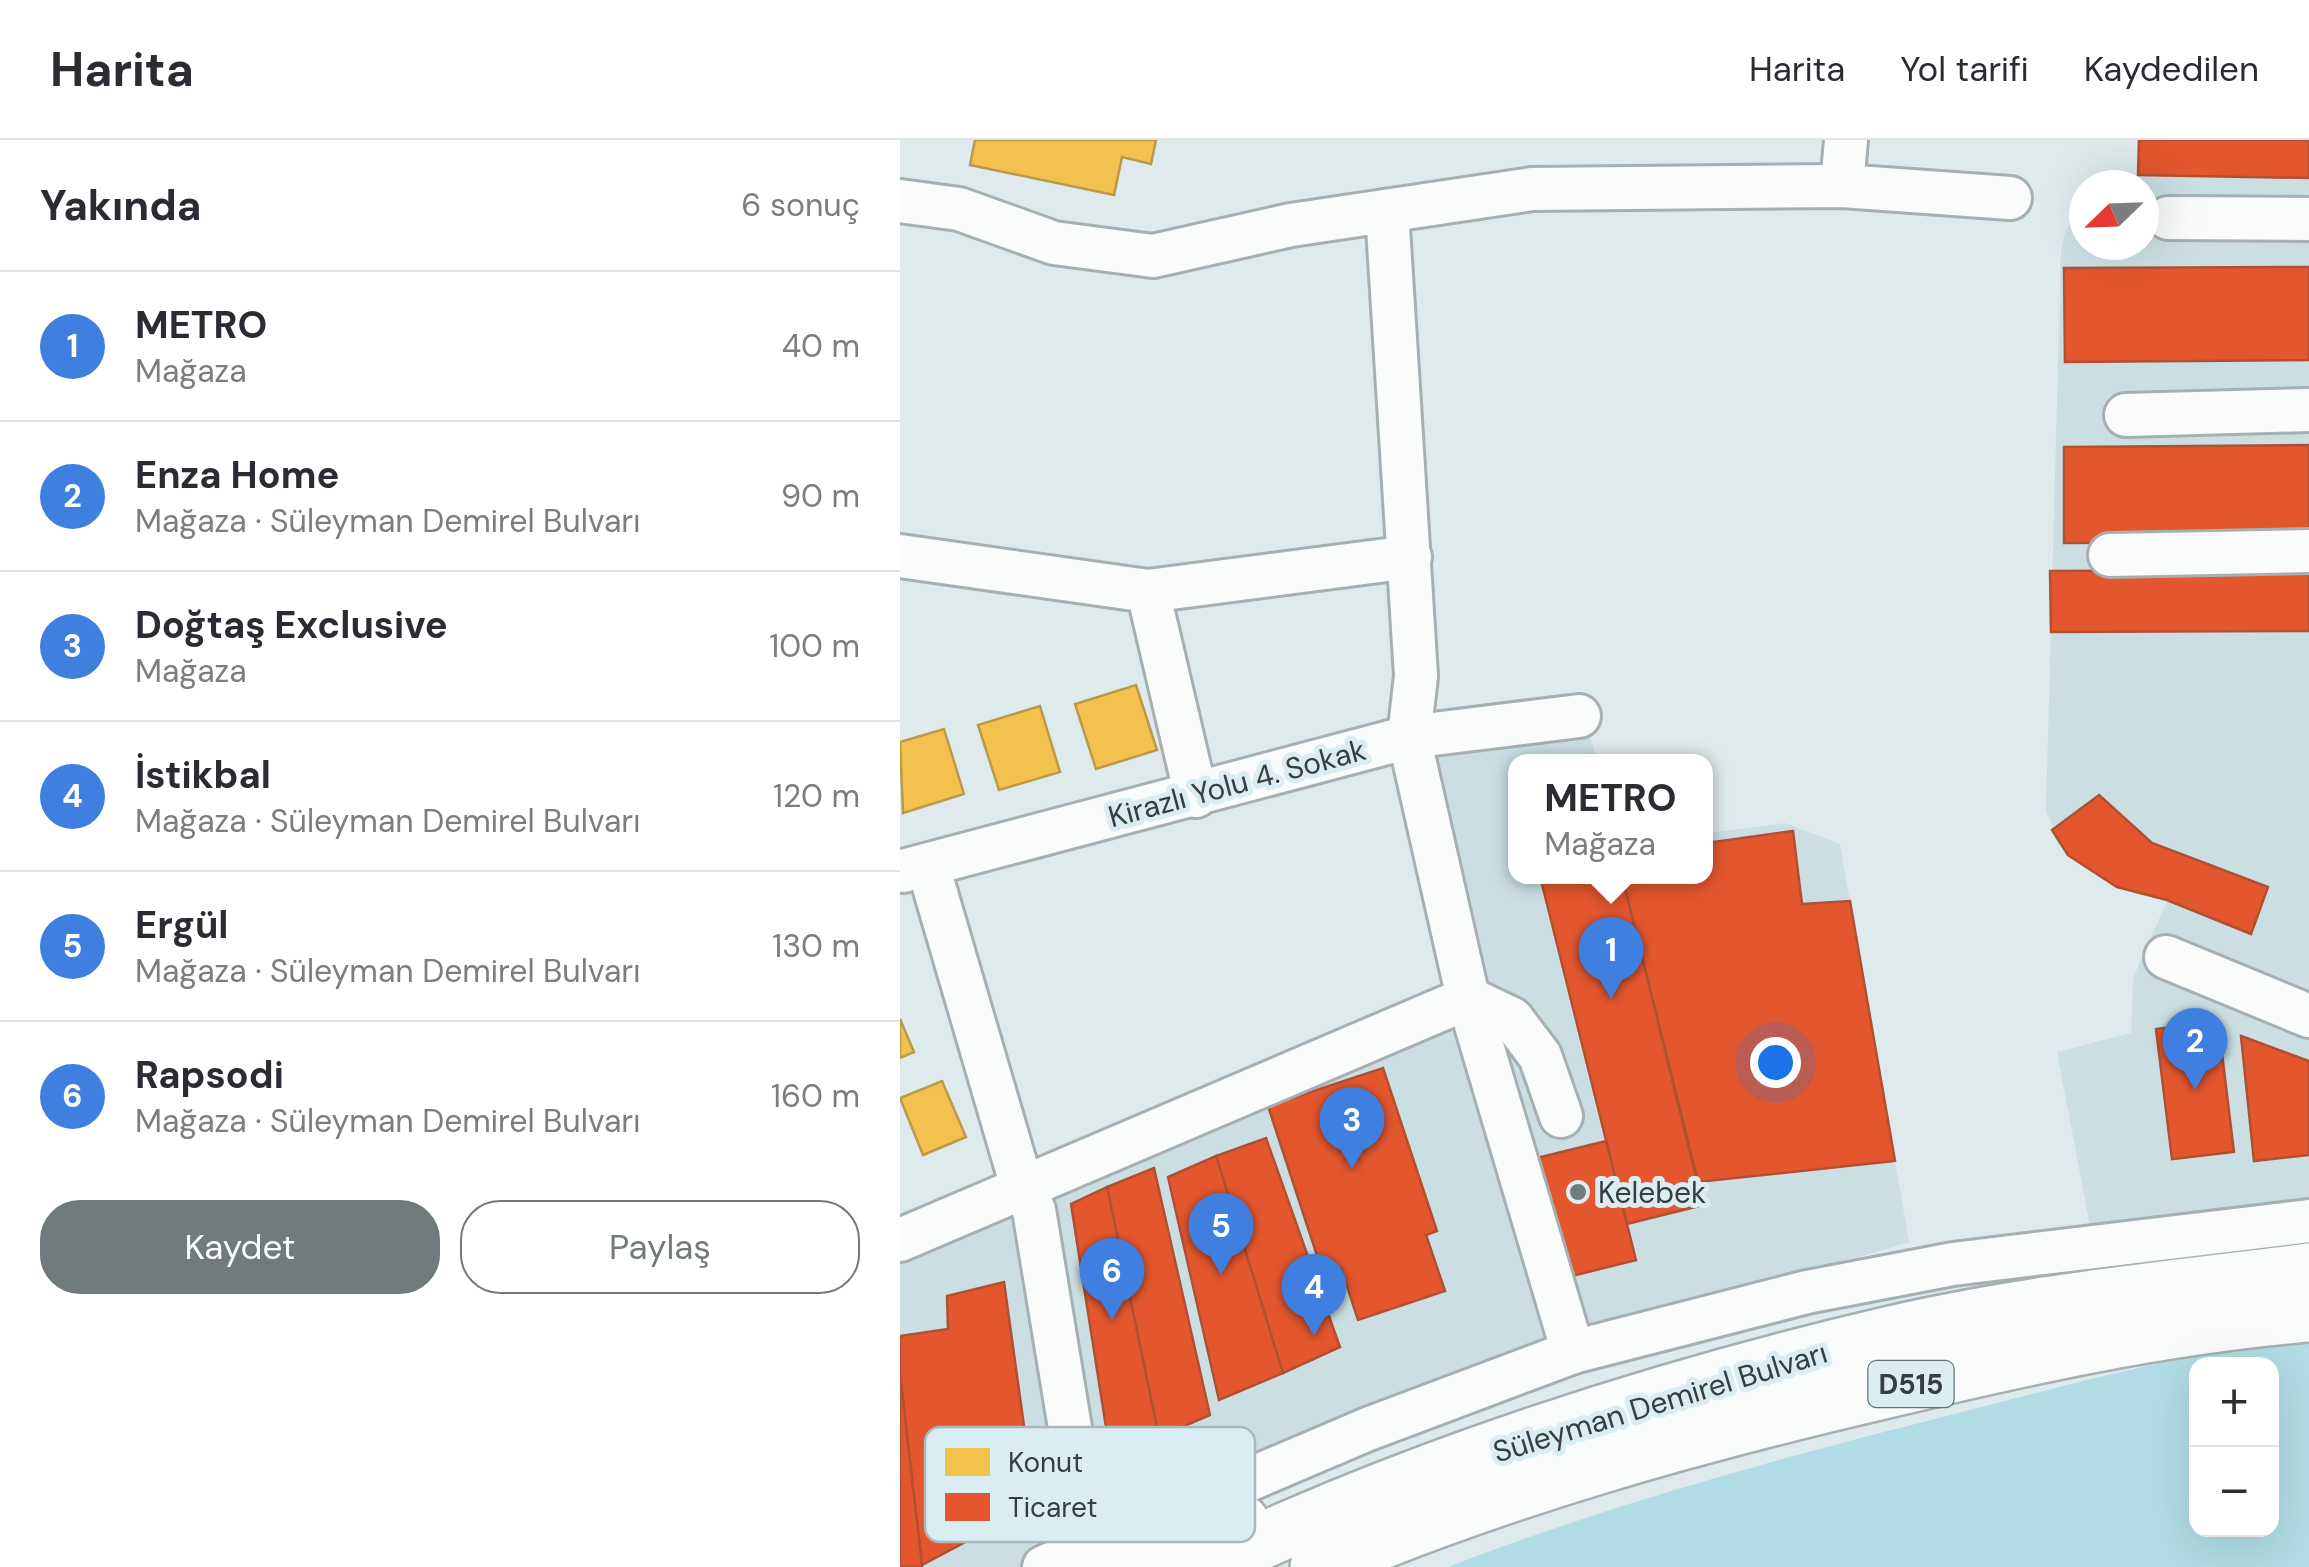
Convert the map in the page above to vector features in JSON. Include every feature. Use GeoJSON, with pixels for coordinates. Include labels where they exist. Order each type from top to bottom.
{"type":"FeatureCollection","features":[{"type":"Feature","properties":{"kind":"highway","name":"Süleyman Demirel Bulvarı"},"geometry":{"type":"LineString","coordinates":[[1318,1567],[1520,1490],[1720,1428],[2078,1323],[2309,1272]]}},
{"type":"Feature","properties":{"kind":"highway"},"geometry":{"type":"LineString","coordinates":[[1255,1509],[1581,1394],[1901,1311],[2078,1323]]}},
{"type":"Feature","properties":{"kind":"highway","name":"Süleyman Demirel Bulvarı"},"geometry":{"type":"LineString","coordinates":[[1206,1567],[1400,1486],[1694,1387],[1893,1334],[2309,1314]]}},
{"type":"Feature","properties":{"kind":"highway"},"geometry":{"type":"LineString","coordinates":[[1376,1567],[1506,1516],[1688,1457],[1921,1400],[2078,1323]]}},
{"type":"Feature","properties":{"kind":"highway"},"geometry":{"type":"LineString","coordinates":[[1103,1561],[1159,1542]]}},
{"type":"Feature","properties":{"kind":"street"},"geometry":{"type":"LineString","coordinates":[[1842,186],[1846,140]]}},
{"type":"Feature","properties":{"kind":"street"},"geometry":{"type":"LineString","coordinates":[[900,201],[960,209],[1054,243],[1153,256],[1291,224],[1532,189],[1842,186],[2010,198]]}},
{"type":"Feature","properties":{"kind":"street"},"geometry":{"type":"LineString","coordinates":[[1387,211],[1416,676],[1409,736],[1468,998],[1573,1352]]}},
{"type":"Feature","properties":{"kind":"street"},"geometry":{"type":"LineString","coordinates":[[2168,218],[2309,219]]}},
{"type":"Feature","properties":{"kind":"street"},"geometry":{"type":"LineString","coordinates":[[2126,415],[2309,410]]}},
{"type":"Feature","properties":{"kind":"street"},"geometry":{"type":"LineString","coordinates":[[2110,555],[2309,551]]}},
{"type":"Feature","properties":{"kind":"street"},"geometry":{"type":"LineString","coordinates":[[900,556],[1148,591],[1410,557]]}},
{"type":"Feature","properties":{"kind":"street"},"geometry":{"type":"LineString","coordinates":[[1148,591],[1196,796]]}},
{"type":"Feature","properties":{"kind":"street","name":"Kirazlı Yolu 4. Sokak"},"geometry":{"type":"LineString","coordinates":[[914,869],[1409,736],[1579,716]]}},
{"type":"Feature","properties":{"kind":"street"},"geometry":{"type":"LineString","coordinates":[[914,869],[1023,1190],[1034,1210],[1077,1427]]}},
{"type":"Feature","properties":{"kind":"street"},"geometry":{"type":"LineString","coordinates":[[2166,957],[2309,1016]]}},
{"type":"Feature","properties":{"kind":"street"},"geometry":{"type":"LineString","coordinates":[[900,1240],[1468,998],[1512,1019],[1540,1056],[1560,1116]]}},
{"type":"Feature","properties":{"kind":"street"},"geometry":{"type":"LineString","coordinates":[[1255,1485],[1368,1429],[1573,1352],[1807,1292],[1953,1264],[2309,1221]]}},
{"type":"Feature","properties":{"kind":"street"},"geometry":{"type":"LineString","coordinates":[[1044,1567],[1103,1561],[1141,1542]]}},
{"type":"Feature","properties":{"kind":"shaded area"},"geometry":{"type":"Polygon","coordinates":[[[2139,140],[2309,140],[2309,1221],[2094,1247],[2057,1052],[2131,1033],[2133,978],[2167,901],[2117,887],[2085,868],[2068,855],[2046,812],[2061,250],[2069,226],[2069,260],[2159,260],[2159,170],[2140,170],[2139,140]]]}},
{"type":"Feature","properties":{"kind":"shaded area"},"geometry":{"type":"Polygon","coordinates":[[[1588,732],[1596,754],[1508,754],[1508,884],[1713,884],[1713,832],[1785,823],[1840,844],[1909,1242],[1731,1296],[1577,1335],[1428,753],[1588,732]]]}},
{"type":"Feature","properties":{"kind":"shaded area"},"geometry":{"type":"Polygon","coordinates":[[[1468,998],[1573,1352],[1255,1481],[1255,1427],[925,1427],[925,1542],[1106,1542],[1044,1567],[900,1567],[900,1240],[1468,998]]]}},
{"type":"Feature","properties":{"kind":"shaded area"},"geometry":{"type":"Polygon","coordinates":[[[2309,1340],[2309,1567],[1448,1567],[1575,1521],[1770,1463],[2094,1378],[2189,1357],[2189,1537],[2279,1537],[2279,1357],[2190,1357],[2309,1340]]]}},
{"type":"Feature","properties":{"kind":"building: Konut"},"geometry":{"type":"Polygon","coordinates":[[[975,140],[1156,140],[1151,164],[1122,157],[1114,195],[970,165],[975,140]]]}},
{"type":"Feature","properties":{"kind":"building: Konut"},"geometry":{"type":"Polygon","coordinates":[[[1136,685],[1157,750],[1096,769],[1075,704],[1136,685]]]}},
{"type":"Feature","properties":{"kind":"building: Konut"},"geometry":{"type":"Polygon","coordinates":[[[1040,706],[1060,772],[999,790],[978,725],[1040,706]]]}},
{"type":"Feature","properties":{"kind":"building: Konut"},"geometry":{"type":"Polygon","coordinates":[[[944,729],[964,794],[903,813],[900,742],[944,729]]]}},
{"type":"Feature","properties":{"kind":"building: Konut"},"geometry":{"type":"Polygon","coordinates":[[[900,1019],[914,1052],[900,1058],[900,1019]]]}},
{"type":"Feature","properties":{"kind":"building: Konut"},"geometry":{"type":"Polygon","coordinates":[[[942,1081],[966,1137],[923,1155],[900,1098],[942,1081]]]}},
{"type":"Feature","properties":{"kind":"building: Ticaret"},"geometry":{"type":"Polygon","coordinates":[[[2139,140],[2309,140],[2309,178],[2159,175],[2159,170],[2138,170],[2139,140]]]}},
{"type":"Feature","properties":{"kind":"building: Ticaret"},"geometry":{"type":"Polygon","coordinates":[[[2309,267],[2309,360],[2065,362],[2064,268],[2309,267]]]}},
{"type":"Feature","properties":{"kind":"building: Ticaret"},"geometry":{"type":"Polygon","coordinates":[[[2309,445],[2309,542],[2064,543],[2064,447],[2309,445]]]}},
{"type":"Feature","properties":{"kind":"building: Ticaret"},"geometry":{"type":"Polygon","coordinates":[[[2309,570],[2309,631],[2051,632],[2050,571],[2309,570]]]}},
{"type":"Feature","properties":{"kind":"building: Ticaret"},"geometry":{"type":"Polygon","coordinates":[[[2099,795],[2152,843],[2268,887],[2251,934],[2167,900],[2117,887],[2068,855],[2052,830],[2099,795]]]}},
{"type":"Feature","properties":{"kind":"building: Ticaret"},"geometry":{"type":"Polygon","coordinates":[[[1793,831],[1802,904],[1850,901],[1895,1161],[1698,1182],[1624,884],[1713,884],[1713,842],[1793,831]]]}},
{"type":"Feature","properties":{"kind":"building: Ticaret"},"geometry":{"type":"Polygon","coordinates":[[[1542,884],[1624,884],[1703,1205],[1627,1224],[1542,884]]]}},
{"type":"Feature","properties":{"kind":"building: Ticaret"},"geometry":{"type":"Polygon","coordinates":[[[2218,1021],[2234,1152],[2172,1159],[2156,1029],[2218,1021]]]}},
{"type":"Feature","properties":{"kind":"building: Ticaret"},"geometry":{"type":"Polygon","coordinates":[[[2241,1036],[2309,1061],[2309,1155],[2254,1161],[2241,1036]]]}},
{"type":"Feature","properties":{"kind":"building: Ticaret"},"geometry":{"type":"Polygon","coordinates":[[[1383,1068],[1437,1231],[1426,1235],[1445,1291],[1358,1320],[1341,1268],[1323,1274],[1268,1106],[1383,1068]]]}},
{"type":"Feature","properties":{"kind":"building: Ticaret"},"geometry":{"type":"Polygon","coordinates":[[[1266,1138],[1340,1347],[1283,1373],[1216,1156],[1266,1138]]]}},
{"type":"Feature","properties":{"kind":"building: Ticaret","name":"Kelebek"},"geometry":{"type":"Polygon","coordinates":[[[1606,1141],[1636,1260],[1560,1279],[1529,1160],[1606,1141]]]}},
{"type":"Feature","properties":{"kind":"building: Ticaret"},"geometry":{"type":"Polygon","coordinates":[[[1216,1156],[1283,1373],[1219,1400],[1168,1177],[1216,1156]]]}},
{"type":"Feature","properties":{"kind":"building: Ticaret"},"geometry":{"type":"Polygon","coordinates":[[[1154,1168],[1210,1415],[1182,1427],[1157,1427],[1107,1187],[1154,1168]]]}},
{"type":"Feature","properties":{"kind":"building: Ticaret"},"geometry":{"type":"Polygon","coordinates":[[[1107,1187],[1157,1427],[1106,1427],[1071,1204],[1107,1187]]]}},
{"type":"Feature","properties":{"kind":"building: Ticaret"},"geometry":{"type":"Polygon","coordinates":[[[1004,1282],[1024,1427],[925,1427],[925,1542],[965,1542],[922,1565],[900,1375],[900,1336],[948,1329],[947,1296],[1004,1282]]]}},
{"type":"Feature","properties":{"kind":"building: Ticaret"},"geometry":{"type":"Polygon","coordinates":[[[900,1375],[922,1565],[922,1567],[900,1567],[900,1375]]]}},
{"type":"Feature","properties":{"kind":"place","name":"METRO"},"geometry":{"type":"Point","coordinates":[1611,999]}},
{"type":"Feature","properties":{"kind":"place","name":"Enza Home"},"geometry":{"type":"Point","coordinates":[2195,1090]}},
{"type":"Feature","properties":{"kind":"place","name":"Doğtaş Exclusive"},"geometry":{"type":"Point","coordinates":[1352,1169]}},
{"type":"Feature","properties":{"kind":"place","name":"Kelebek"},"geometry":{"type":"Point","coordinates":[1578,1192]}},
{"type":"Feature","properties":{"kind":"place","name":"Ergül"},"geometry":{"type":"Point","coordinates":[1221,1275]}},
{"type":"Feature","properties":{"kind":"place","name":"Rapsodi"},"geometry":{"type":"Point","coordinates":[1112,1320]}},
{"type":"Feature","properties":{"kind":"place","name":"İstikbal"},"geometry":{"type":"Point","coordinates":[1314,1336]}}]}
